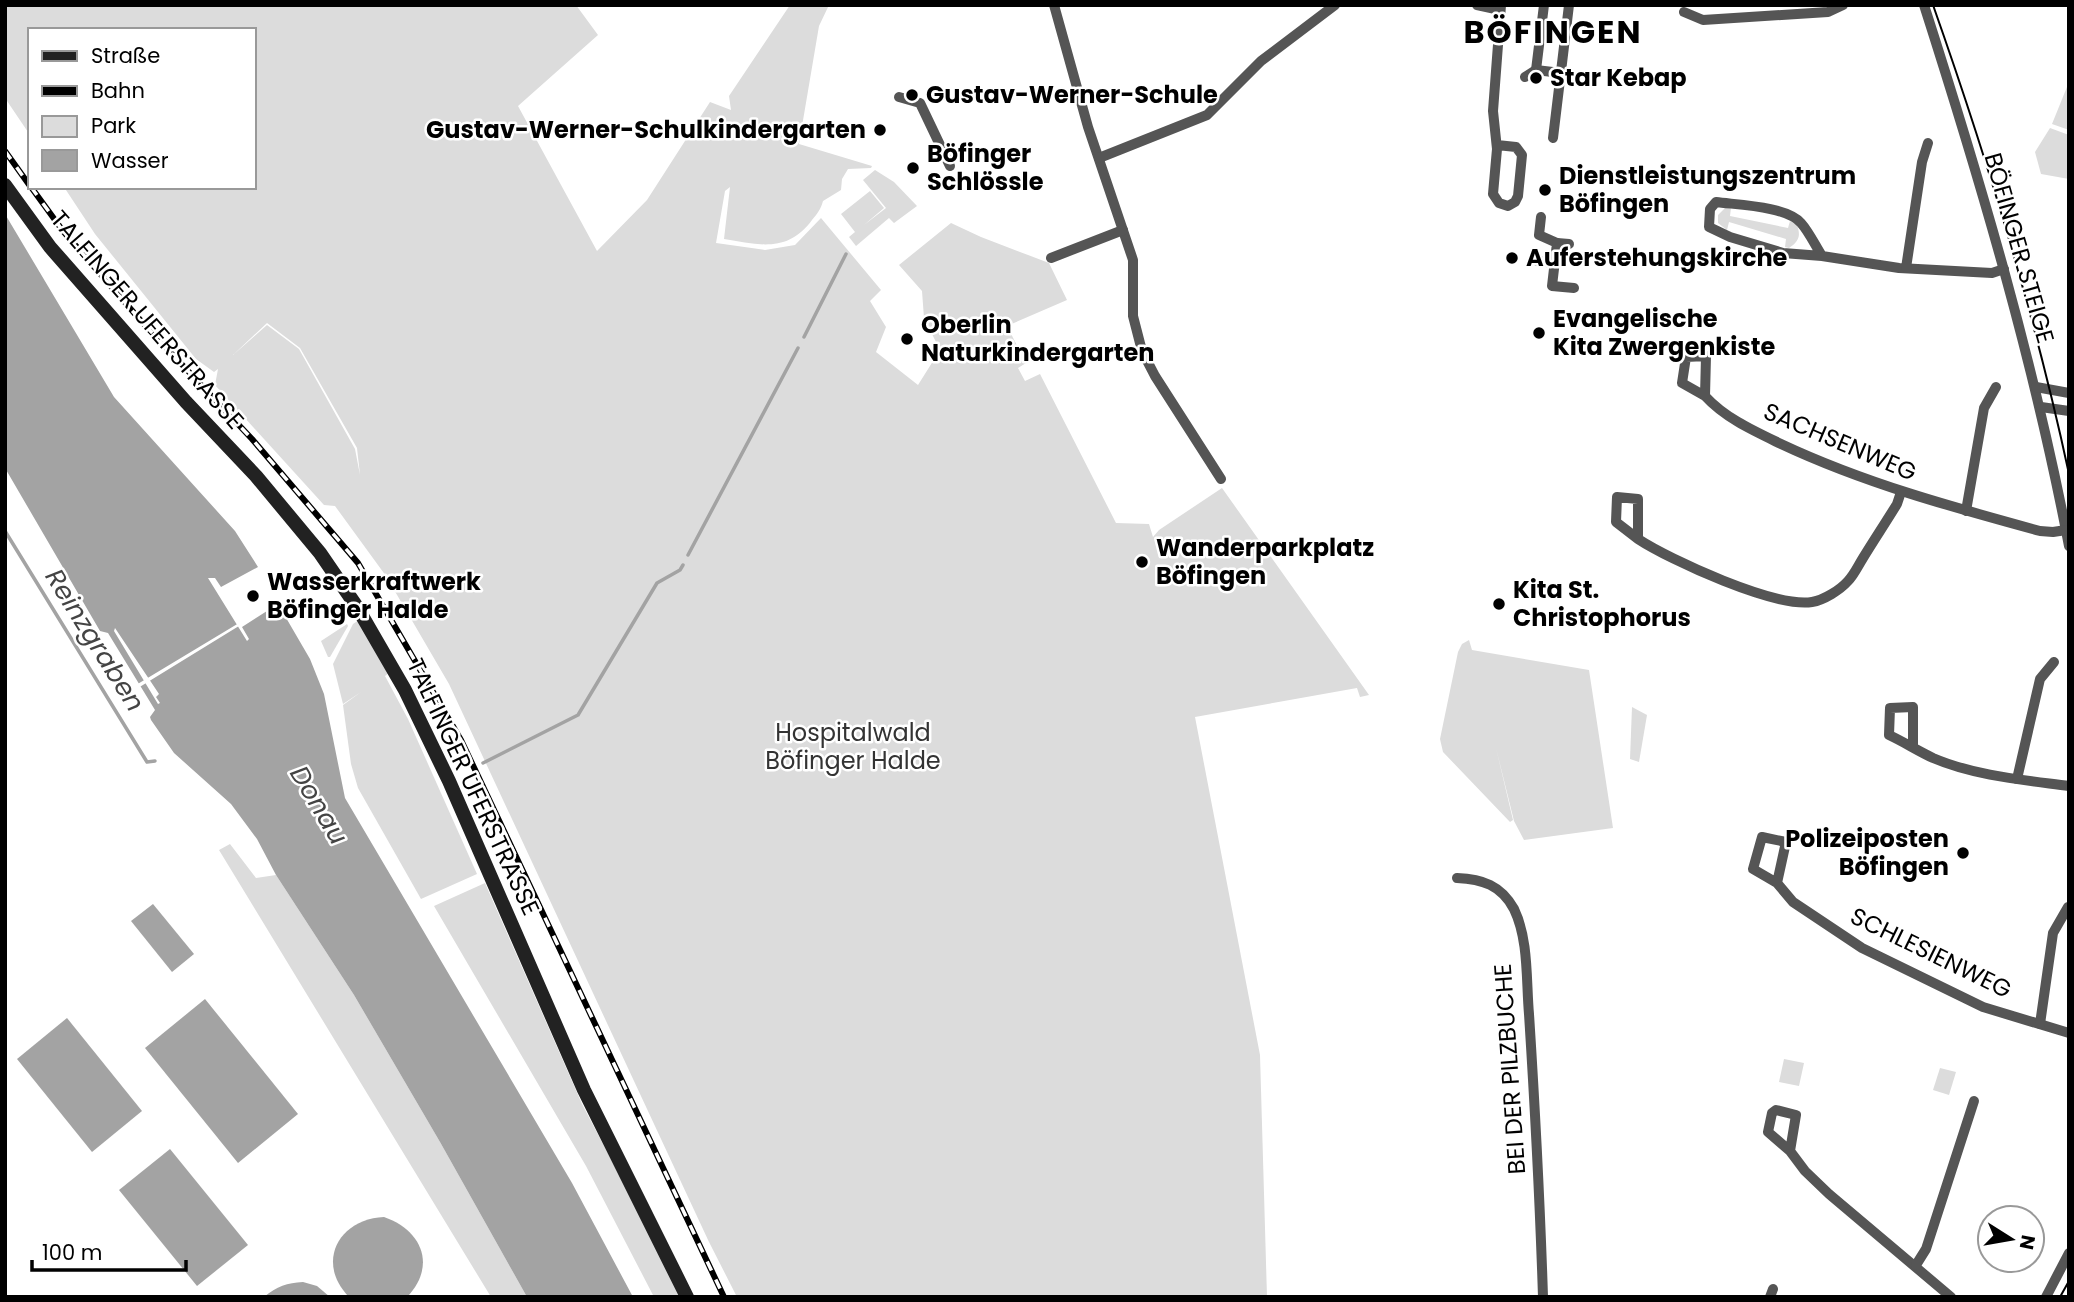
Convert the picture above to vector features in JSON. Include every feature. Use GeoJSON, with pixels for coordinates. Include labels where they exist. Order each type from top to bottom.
{"type":"FeatureCollection","features":[{"type":"Feature","properties":{"kind":"street"},"geometry":{"type":"LineString","coordinates":[[1054,5],[1099,158],[1133,260],[1133,316],[1142,351],[1221,479]]}},
{"type":"Feature","properties":{"kind":"street"},"geometry":{"type":"LineString","coordinates":[[1099,158],[1202,117],[1214,109],[1275,49],[1335,5]]}},
{"type":"Feature","properties":{"kind":"street"},"geometry":{"type":"LineString","coordinates":[[1477,5],[1501,7],[1493,111],[1497,145],[1493,194],[1497,202],[1508,206],[1516,202],[1518,196],[1522,155],[1516,147],[1497,145]]}},
{"type":"Feature","properties":{"kind":"street"},"geometry":{"type":"LineString","coordinates":[[1536,70],[1544,5]]}},
{"type":"Feature","properties":{"kind":"street"},"geometry":{"type":"LineString","coordinates":[[1553,138],[1569,5]]}},
{"type":"Feature","properties":{"kind":"street"},"geometry":{"type":"LineString","coordinates":[[1684,12],[1703,20],[1828,12],[1843,5]]}},
{"type":"Feature","properties":{"kind":"street","name":"BÖFINGER STEIGE"},"geometry":{"type":"LineString","coordinates":[[1924,5],[2004,269],[2036,387],[2069,546]]}},
{"type":"Feature","properties":{"kind":"street"},"geometry":{"type":"LineString","coordinates":[[1525,77],[1536,70],[1561,73]]}},
{"type":"Feature","properties":{"kind":"street"},"geometry":{"type":"LineString","coordinates":[[899,97],[920,103],[950,166]]}},
{"type":"Feature","properties":{"kind":"street"},"geometry":{"type":"LineString","coordinates":[[1906,268],[1922,162],[1928,143]]}},
{"type":"Feature","properties":{"kind":"street","name":"TALFINGER UFERSTRASSE"},"geometry":{"type":"LineString","coordinates":[[5,184],[50,247],[186,402],[256,476],[320,553],[369,626],[405,690],[449,781],[584,1090],[687,1297]]}},
{"type":"Feature","properties":{"kind":"street"},"geometry":{"type":"LineString","coordinates":[[1822,256],[1800,221],[1764,208],[1716,202],[1710,209],[1709,227],[1730,237],[1783,253],[1906,268],[1992,273],[2004,269]]}},
{"type":"Feature","properties":{"kind":"street"},"geometry":{"type":"LineString","coordinates":[[1541,217],[1539,235],[1557,243],[1569,244]]}},
{"type":"Feature","properties":{"kind":"street"},"geometry":{"type":"LineString","coordinates":[[1051,258],[1123,230]]}},
{"type":"Feature","properties":{"kind":"street"},"geometry":{"type":"LineString","coordinates":[[1795,253],[1803,243],[1805,230]]}},
{"type":"Feature","properties":{"kind":"street"},"geometry":{"type":"LineString","coordinates":[[1557,243],[1552,286],[1574,288]]}},
{"type":"Feature","properties":{"kind":"street"},"geometry":{"type":"LineString","coordinates":[[1537,261],[1555,263]]}},
{"type":"Feature","properties":{"kind":"street"},"geometry":{"type":"LineString","coordinates":[[1966,511],[1983,408],[1996,387]]}},
{"type":"Feature","properties":{"kind":"street"},"geometry":{"type":"LineString","coordinates":[[2036,387],[2069,393]]}},
{"type":"Feature","properties":{"kind":"street","name":"SACHSENWEG"},"geometry":{"type":"LineString","coordinates":[[1704,396],[1726,414],[1764,436],[1809,457],[1901,492],[2040,531],[2066,530]]}},
{"type":"Feature","properties":{"kind":"street"},"geometry":{"type":"LineString","coordinates":[[2041,407],[2069,411]]}},
{"type":"Feature","properties":{"kind":"street"},"geometry":{"type":"LineString","coordinates":[[1638,539],[1686,565],[1752,591],[1791,602],[1811,602],[1823,598],[1849,581],[1897,504],[1901,492]]}},
{"type":"Feature","properties":{"kind":"street"},"geometry":{"type":"LineString","coordinates":[[2017,779],[2040,678],[2054,662]]}},
{"type":"Feature","properties":{"kind":"street"},"geometry":{"type":"LineString","coordinates":[[1913,745],[1930,757],[1948,763],[2017,779],[2069,786]]}},
{"type":"Feature","properties":{"kind":"street","name":"SCHLESIENWEG"},"geometry":{"type":"LineString","coordinates":[[1776,883],[1786,842],[1762,836],[1753,869],[1776,883],[1793,902],[1861,948],[1983,1007],[2069,1033]]}},
{"type":"Feature","properties":{"kind":"street","name":"BEI DER PILZBUCHE"},"geometry":{"type":"LineString","coordinates":[[1457,878],[1479,879],[1498,890],[1514,910],[1523,938],[1535,1111],[1543,1297]]}},
{"type":"Feature","properties":{"kind":"street","name":"SCHLESIENWEG"},"geometry":{"type":"LineString","coordinates":[[2040,1024],[2053,933],[2068,907]]}},
{"type":"Feature","properties":{"kind":"street"},"geometry":{"type":"LineString","coordinates":[[1916,1265],[1926,1250],[1974,1101]]}},
{"type":"Feature","properties":{"kind":"street"},"geometry":{"type":"LineString","coordinates":[[1790,1151],[1805,1171],[1829,1194],[1951,1296]]}},
{"type":"Feature","properties":{"kind":"street"},"geometry":{"type":"LineString","coordinates":[[2046,1297],[2069,1253]]}},
{"type":"Feature","properties":{"kind":"green space","name":"Hospitalwald Böfinger Halde"},"geometry":{"type":"Polygon","coordinates":[[[5,5],[576,5],[598,35],[518,106],[597,251],[647,200],[710,102],[731,110],[729,96],[790,5],[829,5],[819,26],[799,144],[872,166],[848,169],[842,179],[841,190],[823,201],[803,231],[793,238],[772,244],[724,239],[730,187],[725,191],[716,243],[765,250],[795,245],[821,218],[881,290],[870,301],[886,327],[876,352],[918,385],[940,350],[924,318],[922,291],[899,265],[951,223],[1049,263],[1067,300],[1007,326],[1026,363],[1018,368],[1025,381],[1040,374],[1116,523],[1149,524],[1153,537],[1159,530],[1222,488],[1369,695],[1360,697],[1357,688],[1195,717],[1260,1055],[1267,1297],[737,1297],[449,684],[386,576],[335,506],[324,505],[215,385],[218,369],[214,372],[196,359],[95,234],[65,189],[256,189],[256,28],[28,28],[28,132],[5,98],[5,5]],[[267,323],[233,355],[267,325],[299,349],[355,449],[360,475],[357,448],[300,348],[267,323]]]}},
{"type":"Feature","properties":{"kind":"green space"},"geometry":{"type":"Polygon","coordinates":[[[2069,82],[2069,130],[2052,124],[2069,82]]]}},
{"type":"Feature","properties":{"kind":"green space"},"geometry":{"type":"Polygon","coordinates":[[[2050,128],[2069,135],[2069,179],[2041,174],[2035,152],[2050,128]]]}},
{"type":"Feature","properties":{"kind":"green space"},"geometry":{"type":"Polygon","coordinates":[[[875,170],[894,182],[917,206],[894,223],[889,218],[856,246],[849,237],[855,232],[841,214],[870,191],[884,208],[864,225],[886,208],[863,180],[875,170]]]}},
{"type":"Feature","properties":{"kind":"green space"},"geometry":{"type":"Polygon","coordinates":[[[1725,208],[1731,208],[1730,216],[1788,228],[1790,221],[1797,225],[1798,238],[1789,248],[1785,247],[1786,239],[1729,222],[1727,230],[1718,223],[1718,215],[1725,208]]]}},
{"type":"Feature","properties":{"kind":"green space"},"geometry":{"type":"Polygon","coordinates":[[[359,620],[391,671],[385,676],[408,719],[477,874],[421,899],[358,788],[351,764],[343,705],[361,692],[343,704],[333,664],[353,624],[359,620]]]}},
{"type":"Feature","properties":{"kind":"green space"},"geometry":{"type":"Polygon","coordinates":[[[347,624],[348,626],[328,657],[321,641],[347,624]]]}},
{"type":"Feature","properties":{"kind":"green space"},"geometry":{"type":"Polygon","coordinates":[[[1469,640],[1472,650],[1589,670],[1613,828],[1524,840],[1514,821],[1496,748],[1513,820],[1510,822],[1443,752],[1440,739],[1458,652],[1462,644],[1469,640]]]}},
{"type":"Feature","properties":{"kind":"green space"},"geometry":{"type":"Polygon","coordinates":[[[1632,707],[1647,715],[1639,762],[1630,759],[1632,707]]]}},
{"type":"Feature","properties":{"kind":"green space"},"geometry":{"type":"Polygon","coordinates":[[[230,844],[256,878],[276,875],[354,995],[527,1297],[491,1297],[219,850],[230,844]]]}},
{"type":"Feature","properties":{"kind":"green space"},"geometry":{"type":"Polygon","coordinates":[[[485,883],[582,1104],[683,1297],[654,1297],[586,1166],[434,906],[485,883]]]}},
{"type":"Feature","properties":{"kind":"green space"},"geometry":{"type":"Polygon","coordinates":[[[1784,1059],[1804,1063],[1799,1086],[1779,1082],[1784,1059]]]}},
{"type":"Feature","properties":{"kind":"green space"},"geometry":{"type":"Polygon","coordinates":[[[1940,1068],[1956,1072],[1949,1095],[1933,1090],[1940,1068]]]}},
{"type":"Feature","properties":{"kind":"water","name":"Donau"},"geometry":{"type":"Polygon","coordinates":[[[5,214],[114,397],[235,531],[258,567],[221,587],[215,578],[208,578],[247,641],[249,639],[242,627],[278,604],[310,659],[324,694],[345,798],[572,1183],[633,1297],[527,1297],[354,995],[276,875],[257,839],[231,804],[174,753],[151,720],[155,710],[108,633],[100,631],[5,468],[5,214]],[[115,628],[114,631],[158,704],[160,703],[156,697],[159,694],[115,628]]]}},
{"type":"Feature","properties":{"kind":"water"},"geometry":{"type":"Polygon","coordinates":[[[153,904],[194,954],[172,972],[131,921],[153,904]]]}},
{"type":"Feature","properties":{"kind":"water"},"geometry":{"type":"Polygon","coordinates":[[[205,999],[298,1114],[238,1163],[145,1048],[205,999]]]}},
{"type":"Feature","properties":{"kind":"water"},"geometry":{"type":"Polygon","coordinates":[[[67,1018],[142,1111],[92,1152],[17,1059],[67,1018]]]}},
{"type":"Feature","properties":{"kind":"water"},"geometry":{"type":"Polygon","coordinates":[[[170,1149],[248,1245],[197,1286],[119,1190],[170,1149]]]}},
{"type":"Feature","properties":{"kind":"water"},"geometry":{"type":"Polygon","coordinates":[[[384,1217],[408,1231],[421,1250],[423,1261],[416,1285],[407,1297],[349,1297],[339,1284],[334,1270],[333,1257],[337,1245],[344,1234],[355,1225],[384,1217]]]}},
{"type":"Feature","properties":{"kind":"water"},"geometry":{"type":"Polygon","coordinates":[[[303,1282],[317,1286],[330,1297],[264,1297],[282,1286],[303,1282]]]}},
{"type":"Feature","properties":{"kind":"pier"},"geometry":{"type":"Polygon","coordinates":[[[277,600],[283,604],[281,606],[278,602],[138,688],[136,685],[277,600]]]}},
{"type":"Feature","properties":{"kind":"waterway"},"geometry":{"type":"LineString","coordinates":[[804,337],[846,254]]}},
{"type":"Feature","properties":{"kind":"waterway"},"geometry":{"type":"LineString","coordinates":[[688,555],[798,348]]}},
{"type":"Feature","properties":{"kind":"waterway","name":"Reinzgraben"},"geometry":{"type":"LineString","coordinates":[[5,531],[147,762],[155,761]]}},
{"type":"Feature","properties":{"kind":"waterway"},"geometry":{"type":"LineString","coordinates":[[483,763],[578,715],[657,583],[680,570],[683,565]]}},
{"type":"Feature","properties":{"kind":"tram line"},"geometry":{"type":"LineString","coordinates":[[1933,5],[2008,237],[2041,355],[2069,474]]}},
{"type":"Feature","properties":{"kind":"tram line"},"geometry":{"type":"LineString","coordinates":[[2060,1297],[2069,1281]]}},
{"type":"Feature","properties":{"kind":"railway"},"geometry":{"type":"LineString","coordinates":[[5,151],[28,183]]}},
{"type":"Feature","properties":{"kind":"railway"},"geometry":{"type":"LineString","coordinates":[[32,189],[63,231],[142,322],[252,439],[358,563],[461,740],[724,1297]]}},
{"type":"Feature","properties":{"kind":"place","name":"Star Kebap"},"geometry":{"type":"Point","coordinates":[1536,78]}},
{"type":"Feature","properties":{"kind":"place","name":"Gustav-Werner-Schule"},"geometry":{"type":"Point","coordinates":[912,95]}},
{"type":"Feature","properties":{"kind":"place","name":"Gustav-Werner-Schulkindergarten"},"geometry":{"type":"Point","coordinates":[880,130]}},
{"type":"Feature","properties":{"kind":"place","name":"Böfinger Schlössle"},"geometry":{"type":"Point","coordinates":[913,168]}},
{"type":"Feature","properties":{"kind":"place","name":"Dienstleistungszentrum Böfingen"},"geometry":{"type":"Point","coordinates":[1545,190]}},
{"type":"Feature","properties":{"kind":"place","name":"Auferstehungskirche"},"geometry":{"type":"Point","coordinates":[1512,258]}},
{"type":"Feature","properties":{"kind":"place","name":"Evangelische Kita Zwergenkiste"},"geometry":{"type":"Point","coordinates":[1539,333]}},
{"type":"Feature","properties":{"kind":"place","name":"Oberlin Naturkindergarten"},"geometry":{"type":"Point","coordinates":[907,339]}},
{"type":"Feature","properties":{"kind":"place","name":"Wanderparkplatz Böfingen"},"geometry":{"type":"Point","coordinates":[1142,562]}},
{"type":"Feature","properties":{"kind":"place","name":"Wasserkraftwerk Böfinger Halde"},"geometry":{"type":"Point","coordinates":[253,596]}},
{"type":"Feature","properties":{"kind":"place","name":"Kita St. Christophorus"},"geometry":{"type":"Point","coordinates":[1499,604]}},
{"type":"Feature","properties":{"kind":"place","name":"Polizeiposten Böfingen"},"geometry":{"type":"Point","coordinates":[1963,853]}},
{"type":"Feature","properties":{"kind":"district","name":"BÖFINGEN"},"geometry":{"type":"Point","coordinates":[1553,32]}}]}
